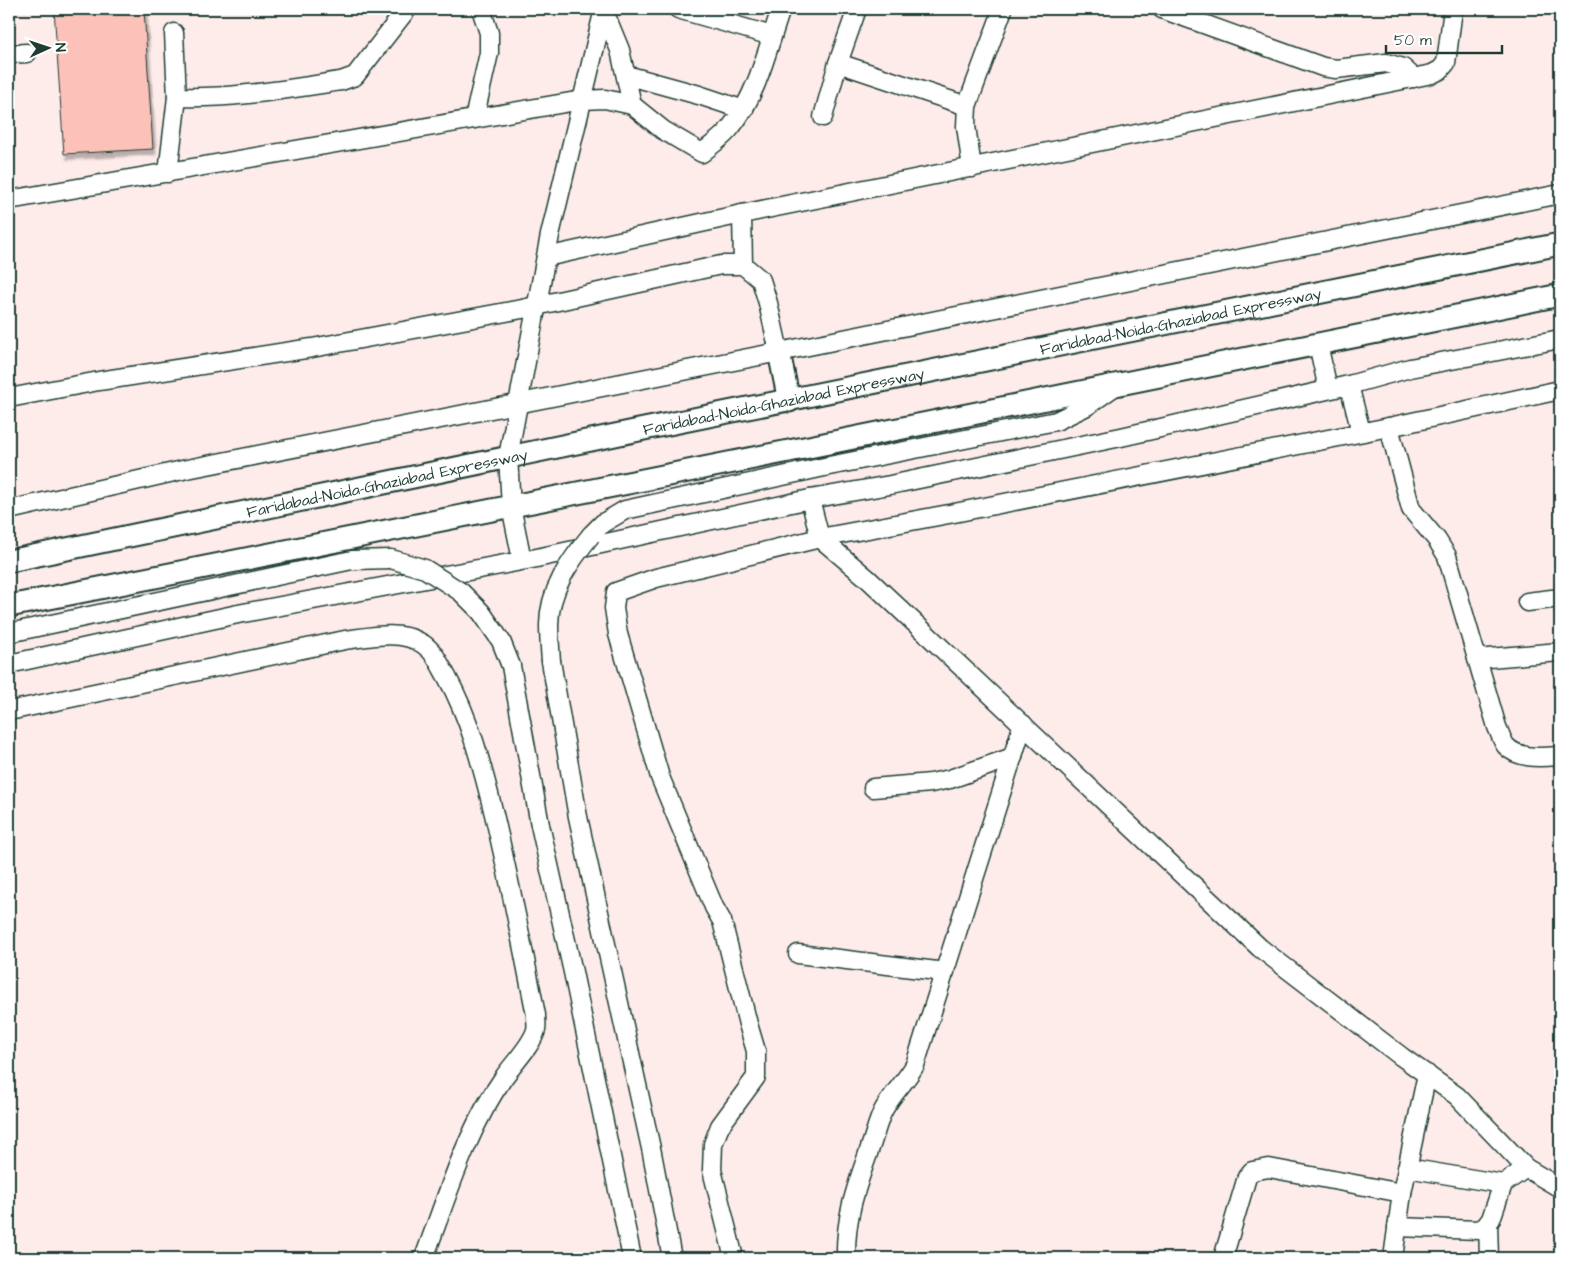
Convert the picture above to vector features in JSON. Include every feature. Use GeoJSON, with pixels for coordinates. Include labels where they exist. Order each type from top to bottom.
{"type":"FeatureCollection","features":[{"type":"Feature","properties":{"kind":"main road","name":"Faridabad-Noida-Ghaziabad Expressway"},"geometry":{"type":"LineString","coordinates":[[9,561],[789,400],[1560,244]]}},
{"type":"Feature","properties":{"kind":"main road"},"geometry":{"type":"LineString","coordinates":[[1507,306],[1514,296],[1560,280]]}},
{"type":"Feature","properties":{"kind":"main road"},"geometry":{"type":"LineString","coordinates":[[9,606],[1560,295]]}},
{"type":"Feature","properties":{"kind":"main road"},"geometry":{"type":"LineString","coordinates":[[779,352],[789,400]]}},
{"type":"Feature","properties":{"kind":"street"},"geometry":{"type":"LineString","coordinates":[[177,97],[208,97],[254,93],[341,81],[355,76],[406,9]]}},
{"type":"Feature","properties":{"kind":"street"},"geometry":{"type":"LineString","coordinates":[[474,119],[489,53],[489,33],[482,9]]}},
{"type":"Feature","properties":{"kind":"street"},"geometry":{"type":"LineString","coordinates":[[678,9],[772,36]]}},
{"type":"Feature","properties":{"kind":"street"},"geometry":{"type":"LineString","coordinates":[[9,200],[582,100],[605,99],[632,105],[663,130],[702,153],[730,129],[744,110],[757,81],[781,9]]}},
{"type":"Feature","properties":{"kind":"street"},"geometry":{"type":"LineString","coordinates":[[823,117],[838,63],[857,9]]}},
{"type":"Feature","properties":{"kind":"street"},"geometry":{"type":"LineString","coordinates":[[972,168],[966,126],[967,106],[1003,9]]}},
{"type":"Feature","properties":{"kind":"street"},"geometry":{"type":"LineString","coordinates":[[1162,9],[1323,67],[1336,69],[1386,64],[1403,68],[1414,78]]}},
{"type":"Feature","properties":{"kind":"street"},"geometry":{"type":"LineString","coordinates":[[546,256],[742,214],[1432,74],[1440,70],[1446,63],[1453,9]]}},
{"type":"Feature","properties":{"kind":"street"},"geometry":{"type":"LineString","coordinates":[[604,10],[620,50],[632,105]]}},
{"type":"Feature","properties":{"kind":"street"},"geometry":{"type":"LineString","coordinates":[[522,560],[511,506],[508,458],[554,214],[604,10]]}},
{"type":"Feature","properties":{"kind":"street"},"geometry":{"type":"LineString","coordinates":[[168,173],[177,97],[174,33]]}},
{"type":"Feature","properties":{"kind":"street"},"geometry":{"type":"LineString","coordinates":[[9,54],[27,53]]}},
{"type":"Feature","properties":{"kind":"street"},"geometry":{"type":"LineString","coordinates":[[838,63],[967,106]]}},
{"type":"Feature","properties":{"kind":"street"},"geometry":{"type":"LineString","coordinates":[[626,75],[699,95],[744,110]]}},
{"type":"Feature","properties":{"kind":"street"},"geometry":{"type":"LineString","coordinates":[[9,510],[187,469],[779,352],[1560,194]]}},
{"type":"Feature","properties":{"kind":"street"},"geometry":{"type":"LineString","coordinates":[[742,214],[743,265]]}},
{"type":"Feature","properties":{"kind":"street"},"geometry":{"type":"LineString","coordinates":[[9,398],[100,381],[312,348],[538,305],[721,264],[743,265],[760,280],[768,303],[779,352]]}},
{"type":"Feature","properties":{"kind":"street"},"geometry":{"type":"LineString","coordinates":[[9,664],[238,614],[522,560],[585,542],[890,485],[1102,441],[1349,385],[1410,368],[1560,339]]}},
{"type":"Feature","properties":{"kind":"street"},"geometry":{"type":"LineString","coordinates":[[1318,344],[1328,389]]}},
{"type":"Feature","properties":{"kind":"street"},"geometry":{"type":"LineString","coordinates":[[672,1258],[652,1153],[578,817],[550,660],[548,623],[555,592],[564,572],[585,542],[603,523],[625,510],[820,468],[1056,421],[1087,406],[1116,385]]}},
{"type":"Feature","properties":{"kind":"street"},"geometry":{"type":"LineString","coordinates":[[1349,385],[1361,432]]}},
{"type":"Feature","properties":{"kind":"street"},"geometry":{"type":"LineString","coordinates":[[734,1258],[712,1170],[713,1144],[720,1126],[756,1077],[756,1051],[722,921],[714,907],[660,777],[618,634],[614,608],[616,592],[656,578],[820,538],[1389,427],[1560,390]]}},
{"type":"Feature","properties":{"kind":"street"},"geometry":{"type":"LineString","coordinates":[[1389,427],[1411,509],[1437,540],[1447,556],[1497,727],[1505,745],[1514,752],[1526,756],[1541,758],[1560,756]]}},
{"type":"Feature","properties":{"kind":"street"},"geometry":{"type":"LineString","coordinates":[[810,499],[820,538],[868,578],[1260,948],[1402,1057],[1457,1096],[1526,1168],[1560,1188]]}},
{"type":"Feature","properties":{"kind":"street"},"geometry":{"type":"LineString","coordinates":[[9,633],[352,560],[391,559],[425,569],[460,592],[481,612],[501,641],[511,666],[540,825],[573,972],[632,1258]]}},
{"type":"Feature","properties":{"kind":"street"},"geometry":{"type":"LineString","coordinates":[[1527,602],[1560,598]]}},
{"type":"Feature","properties":{"kind":"street"},"geometry":{"type":"LineString","coordinates":[[9,711],[353,639],[386,635],[411,638],[423,644],[434,654],[457,695],[481,763],[505,861],[536,1015],[536,1029],[530,1042],[503,1079],[484,1111],[460,1162],[424,1258]]}},
{"type":"Feature","properties":{"kind":"street"},"geometry":{"type":"LineString","coordinates":[[1477,659],[1560,652]]}},
{"type":"Feature","properties":{"kind":"street"},"geometry":{"type":"LineString","coordinates":[[846,1258],[845,1235],[853,1197],[882,1111],[896,1088],[916,1065],[1023,724]]}},
{"type":"Feature","properties":{"kind":"street"},"geometry":{"type":"LineString","coordinates":[[873,788],[932,783],[950,779],[1013,757]]}},
{"type":"Feature","properties":{"kind":"street"},"geometry":{"type":"LineString","coordinates":[[798,954],[945,972]]}},
{"type":"Feature","properties":{"kind":"street"},"geometry":{"type":"LineString","coordinates":[[1393,1258],[1402,1193],[1427,1074]]}},
{"type":"Feature","properties":{"kind":"street"},"geometry":{"type":"LineString","coordinates":[[1223,1258],[1247,1177],[1252,1171],[1269,1168],[1402,1193]]}},
{"type":"Feature","properties":{"kind":"street"},"geometry":{"type":"LineString","coordinates":[[1407,1168],[1503,1184]]}},
{"type":"Feature","properties":{"kind":"street"},"geometry":{"type":"LineString","coordinates":[[1489,1258],[1488,1223],[1503,1184],[1526,1168]]}},
{"type":"Feature","properties":{"kind":"street"},"geometry":{"type":"LineString","coordinates":[[1397,1227],[1471,1231],[1479,1230],[1488,1223]]}},
{"type":"Feature","properties":{"kind":"building"},"geometry":{"type":"Polygon","coordinates":[[[54,9],[144,9],[153,149],[64,154],[54,9]]]}}]}
